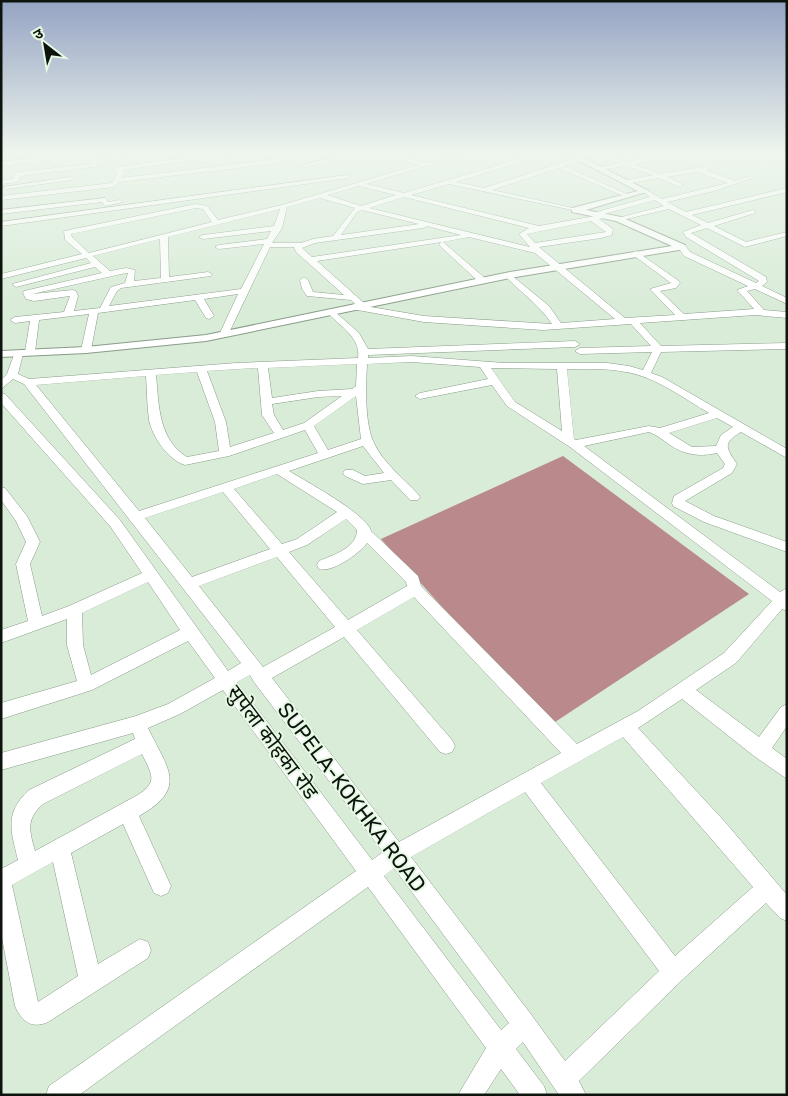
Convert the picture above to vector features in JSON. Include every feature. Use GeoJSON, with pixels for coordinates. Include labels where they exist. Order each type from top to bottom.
{"type":"FeatureCollection","features":[{"type":"Feature","properties":{"kind":"main road"},"geometry":{"type":"LineString","coordinates":[[575,210],[601,203]]}},
{"type":"Feature","properties":{"kind":"main road"},"geometry":{"type":"LineString","coordinates":[[575,210],[593,217],[606,216],[618,219],[685,251]]}},
{"type":"Feature","properties":{"kind":"main road"},"geometry":{"type":"LineString","coordinates":[[1,354],[19,361],[86,350],[206,338],[332,312],[356,304],[557,266],[636,253],[685,251]]}},
{"type":"Feature","properties":{"kind":"street"},"geometry":{"type":"LineString","coordinates":[[1,212],[78,203]]}},
{"type":"Feature","properties":{"kind":"street"},"geometry":{"type":"LineString","coordinates":[[1,224],[155,203]]}},
{"type":"Feature","properties":{"kind":"street"},"geometry":{"type":"LineString","coordinates":[[1,277],[293,203]]}},
{"type":"Feature","properties":{"kind":"street"},"geometry":{"type":"LineString","coordinates":[[345,203],[472,235],[535,248],[609,233],[610,231],[605,226],[593,217]]}},
{"type":"Feature","properties":{"kind":"street"},"geometry":{"type":"LineString","coordinates":[[336,237],[355,212],[361,208],[377,203]]}},
{"type":"Feature","properties":{"kind":"street"},"geometry":{"type":"LineString","coordinates":[[438,203],[541,229]]}},
{"type":"Feature","properties":{"kind":"street"},"geometry":{"type":"LineString","coordinates":[[544,203],[575,210]]}},
{"type":"Feature","properties":{"kind":"street"},"geometry":{"type":"LineString","coordinates":[[622,321],[535,248],[523,234],[527,231],[646,203]]}},
{"type":"Feature","properties":{"kind":"street"},"geometry":{"type":"LineString","coordinates":[[663,203],[745,245]]}},
{"type":"Feature","properties":{"kind":"street"},"geometry":{"type":"LineString","coordinates":[[684,215],[733,203]]}},
{"type":"Feature","properties":{"kind":"street"},"geometry":{"type":"LineString","coordinates":[[107,273],[68,238],[67,233],[196,206],[205,207],[216,223]]}},
{"type":"Feature","properties":{"kind":"street"},"geometry":{"type":"LineString","coordinates":[[225,333],[244,291],[278,228],[284,206]]}},
{"type":"Feature","properties":{"kind":"street"},"geometry":{"type":"LineString","coordinates":[[721,206],[743,214]]}},
{"type":"Feature","properties":{"kind":"street"},"geometry":{"type":"LineString","coordinates":[[618,219],[670,207]]}},
{"type":"Feature","properties":{"kind":"street"},"geometry":{"type":"LineString","coordinates":[[753,212],[687,232],[763,280],[757,286],[741,290],[762,313]]}},
{"type":"Feature","properties":{"kind":"street"},"geometry":{"type":"LineString","coordinates":[[219,247],[269,243],[300,245],[336,237],[431,225]]}},
{"type":"Feature","properties":{"kind":"street"},"geometry":{"type":"LineString","coordinates":[[203,237],[278,228]]}},
{"type":"Feature","properties":{"kind":"street"},"geometry":{"type":"LineString","coordinates":[[736,247],[787,234]]}},
{"type":"Feature","properties":{"kind":"street"},"geometry":{"type":"LineString","coordinates":[[310,260],[472,235]]}},
{"type":"Feature","properties":{"kind":"street"},"geometry":{"type":"LineString","coordinates":[[164,237],[165,276]]}},
{"type":"Feature","properties":{"kind":"street"},"geometry":{"type":"LineString","coordinates":[[443,244],[483,280]]}},
{"type":"Feature","properties":{"kind":"street"},"geometry":{"type":"LineString","coordinates":[[300,245],[299,250],[356,304]]}},
{"type":"Feature","properties":{"kind":"street"},"geometry":{"type":"LineString","coordinates":[[685,251],[726,250]]}},
{"type":"Feature","properties":{"kind":"street"},"geometry":{"type":"LineString","coordinates":[[685,251],[787,301]]}},
{"type":"Feature","properties":{"kind":"street"},"geometry":{"type":"LineString","coordinates":[[636,253],[676,283],[673,286],[654,289],[682,317]]}},
{"type":"Feature","properties":{"kind":"street"},"geometry":{"type":"LineString","coordinates":[[16,284],[97,264]]}},
{"type":"Feature","properties":{"kind":"street"},"geometry":{"type":"LineString","coordinates":[[68,314],[74,296],[73,293],[34,298],[28,297],[27,293],[107,273],[130,270],[132,272],[129,284]]}},
{"type":"Feature","properties":{"kind":"street"},"geometry":{"type":"LineString","coordinates":[[15,320],[98,311],[147,293],[184,288],[209,271],[165,276],[147,293]]}},
{"type":"Feature","properties":{"kind":"street"},"geometry":{"type":"LineString","coordinates":[[165,276],[198,297],[209,316]]}},
{"type":"Feature","properties":{"kind":"street"},"geometry":{"type":"LineString","coordinates":[[510,276],[562,325],[577,348],[607,366]]}},
{"type":"Feature","properties":{"kind":"street"},"geometry":{"type":"LineString","coordinates":[[304,280],[306,289],[310,294],[424,319],[543,326],[762,313],[787,315]]}},
{"type":"Feature","properties":{"kind":"street"},"geometry":{"type":"LineString","coordinates":[[86,350],[98,311],[114,289],[129,284],[147,293]]}},
{"type":"Feature","properties":{"kind":"street"},"geometry":{"type":"LineString","coordinates":[[774,295],[787,290]]}},
{"type":"Feature","properties":{"kind":"street"},"geometry":{"type":"LineString","coordinates":[[198,297],[244,291]]}},
{"type":"Feature","properties":{"kind":"street"},"geometry":{"type":"LineString","coordinates":[[332,312],[342,324],[361,340],[363,356],[359,390],[367,441],[414,497]]}},
{"type":"Feature","properties":{"kind":"street"},"geometry":{"type":"LineString","coordinates":[[1,386],[19,361],[35,318]]}},
{"type":"Feature","properties":{"kind":"street"},"geometry":{"type":"LineString","coordinates":[[633,320],[658,349]]}},
{"type":"Feature","properties":{"kind":"street"},"geometry":{"type":"LineString","coordinates":[[28,382],[151,372],[263,366],[363,356],[577,348],[658,349],[787,346]]}},
{"type":"Feature","properties":{"kind":"street"},"geometry":{"type":"LineString","coordinates":[[646,374],[658,349]]}},
{"type":"Feature","properties":{"kind":"street"},"geometry":{"type":"LineString","coordinates":[[363,356],[483,364],[607,366],[646,374],[658,379],[740,428],[783,449]]}},
{"type":"Feature","properties":{"kind":"street"},"geometry":{"type":"LineString","coordinates":[[1,366],[19,361]]}},
{"type":"Feature","properties":{"kind":"street"},"geometry":{"type":"LineString","coordinates":[[19,361],[28,382],[131,509],[225,487],[367,441]]}},
{"type":"Feature","properties":{"kind":"street"},"geometry":{"type":"LineString","coordinates":[[58,1095],[396,855],[626,727],[730,658],[785,599],[571,442],[518,410],[511,404],[483,364]]}},
{"type":"Feature","properties":{"kind":"street"},"geometry":{"type":"LineString","coordinates":[[263,366],[268,415],[280,434]]}},
{"type":"Feature","properties":{"kind":"street"},"geometry":{"type":"LineString","coordinates":[[562,366],[571,442]]}},
{"type":"Feature","properties":{"kind":"street"},"geometry":{"type":"LineString","coordinates":[[201,369],[205,386],[221,422],[226,453]]}},
{"type":"Feature","properties":{"kind":"street"},"geometry":{"type":"LineString","coordinates":[[151,372],[155,421],[162,435],[181,459],[191,460],[226,453],[308,425],[359,390]]}},
{"type":"Feature","properties":{"kind":"street"},"geometry":{"type":"LineString","coordinates":[[420,396],[495,381]]}},
{"type":"Feature","properties":{"kind":"street"},"geometry":{"type":"LineString","coordinates":[[266,402],[359,390]]}},
{"type":"Feature","properties":{"kind":"street","name":"सुपेला कोहका रोड"},"geometry":{"type":"LineString","coordinates":[[1,396],[115,523],[190,632],[536,1095]]}},
{"type":"Feature","properties":{"kind":"street"},"geometry":{"type":"LineString","coordinates":[[660,432],[717,414]]}},
{"type":"Feature","properties":{"kind":"street"},"geometry":{"type":"LineString","coordinates":[[308,425],[325,455]]}},
{"type":"Feature","properties":{"kind":"street"},"geometry":{"type":"LineString","coordinates":[[740,428],[725,437],[721,448],[730,464],[728,470],[679,499],[678,504],[709,519],[787,547]]}},
{"type":"Feature","properties":{"kind":"street"},"geometry":{"type":"LineString","coordinates":[[571,442],[649,429],[660,432],[684,449],[694,452],[721,448]]}},
{"type":"Feature","properties":{"kind":"street"},"geometry":{"type":"LineString","coordinates":[[280,470],[360,523],[365,533],[413,580],[414,588],[575,755]]}},
{"type":"Feature","properties":{"kind":"street"},"geometry":{"type":"LineString","coordinates":[[349,473],[363,480],[395,475]]}},
{"type":"Feature","properties":{"kind":"street"},"geometry":{"type":"LineString","coordinates":[[225,487],[344,629],[446,746]]}},
{"type":"Feature","properties":{"kind":"street"},"geometry":{"type":"LineString","coordinates":[[1,491],[22,520],[33,542],[32,549],[26,556],[24,564],[36,624]]}},
{"type":"Feature","properties":{"kind":"street","name":"SUPELA-KOKHKA ROAD"},"geometry":{"type":"LineString","coordinates":[[131,509],[524,1024],[568,1087]]}},
{"type":"Feature","properties":{"kind":"street"},"geometry":{"type":"LineString","coordinates":[[189,584],[313,536],[346,512]]}},
{"type":"Feature","properties":{"kind":"street"},"geometry":{"type":"LineString","coordinates":[[324,565],[359,544],[365,533]]}},
{"type":"Feature","properties":{"kind":"street"},"geometry":{"type":"LineString","coordinates":[[1,636],[74,610],[150,575]]}},
{"type":"Feature","properties":{"kind":"street"},"geometry":{"type":"LineString","coordinates":[[1,762],[137,724],[174,709],[226,680],[256,672],[344,629],[406,595],[414,588]]}},
{"type":"Feature","properties":{"kind":"street"},"geometry":{"type":"LineString","coordinates":[[74,610],[75,645],[86,685]]}},
{"type":"Feature","properties":{"kind":"street"},"geometry":{"type":"LineString","coordinates":[[1,711],[86,685],[190,632]]}},
{"type":"Feature","properties":{"kind":"street"},"geometry":{"type":"LineString","coordinates":[[683,690],[787,770]]}},
{"type":"Feature","properties":{"kind":"street"},"geometry":{"type":"LineString","coordinates":[[760,750],[787,712]]}},
{"type":"Feature","properties":{"kind":"street"},"geometry":{"type":"LineString","coordinates":[[137,724],[161,774],[161,786],[152,798],[1,880],[30,1011],[40,1014],[140,950]]}},
{"type":"Feature","properties":{"kind":"street"},"geometry":{"type":"LineString","coordinates":[[626,727],[718,829],[787,912]]}},
{"type":"Feature","properties":{"kind":"street"},"geometry":{"type":"LineString","coordinates":[[29,865],[20,820],[24,808],[30,801],[146,743]]}},
{"type":"Feature","properties":{"kind":"street"},"geometry":{"type":"LineString","coordinates":[[528,782],[674,972]]}},
{"type":"Feature","properties":{"kind":"street"},"geometry":{"type":"LineString","coordinates":[[127,812],[160,886]]}},
{"type":"Feature","properties":{"kind":"street"},"geometry":{"type":"LineString","coordinates":[[60,848],[91,982]]}},
{"type":"Feature","properties":{"kind":"street"},"geometry":{"type":"LineString","coordinates":[[568,1087],[674,972],[767,888]]}},
{"type":"Feature","properties":{"kind":"street"},"geometry":{"type":"LineString","coordinates":[[470,1095],[500,1048],[524,1024]]}},
{"type":"Feature","properties":{"kind":"shaded area"},"geometry":{"type":"Polygon","coordinates":[[[563,456],[749,594],[549,726],[381,539],[563,456]]]}}]}
